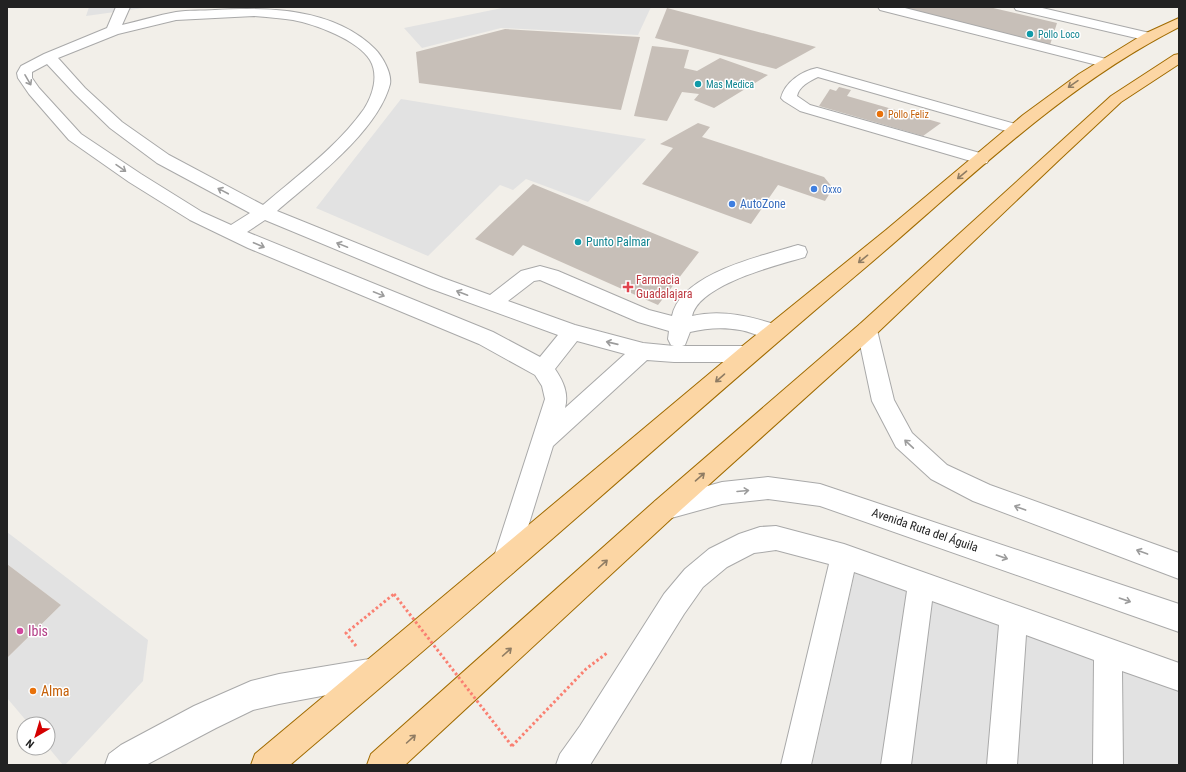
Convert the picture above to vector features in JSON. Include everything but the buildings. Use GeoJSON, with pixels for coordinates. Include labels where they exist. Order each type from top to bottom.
{"type":"FeatureCollection","features":[{"type":"Feature","properties":{"kind":"main road"},"geometry":{"type":"LineString","coordinates":[[266,765],[505,563],[748,354],[1051,100],[1106,63],[1149,37],[1179,22]]}},
{"type":"Feature","properties":{"kind":"main road"},"geometry":{"type":"LineString","coordinates":[[382,765],[664,509],[867,330],[1116,99],[1179,58]]}},
{"type":"Feature","properties":{"kind":"street"},"geometry":{"type":"LineString","coordinates":[[113,31],[123,7]]}},
{"type":"Feature","properties":{"kind":"street"},"geometry":{"type":"LineString","coordinates":[[886,7],[1106,63]]}},
{"type":"Feature","properties":{"kind":"street"},"geometry":{"type":"LineString","coordinates":[[1021,7],[1149,37]]}},
{"type":"Feature","properties":{"kind":"street"},"geometry":{"type":"LineString","coordinates":[[232,233],[264,213],[337,150],[372,109],[382,82],[378,59],[358,40],[327,25],[295,16],[254,12],[207,10],[113,31],[49,57],[26,69],[24,73],[25,78],[34,91],[75,136],[135,178],[196,216],[232,233],[486,338],[525,358],[542,369],[553,384],[556,399],[505,563]]}},
{"type":"Feature","properties":{"kind":"street"},"geometry":{"type":"LineString","coordinates":[[49,57],[80,91],[116,125],[163,159],[264,213],[436,283],[572,332],[643,350],[674,354],[748,354]]}},
{"type":"Feature","properties":{"kind":"street"},"geometry":{"type":"LineString","coordinates":[[981,159],[805,108],[789,98],[790,91],[798,83],[816,72],[1016,129]]}},
{"type":"Feature","properties":{"kind":"street"},"geometry":{"type":"LineString","coordinates":[[674,354],[682,326],[683,310],[701,291],[722,278],[798,252]]}},
{"type":"Feature","properties":{"kind":"street"},"geometry":{"type":"LineString","coordinates":[[491,304],[528,276],[540,273],[551,276],[645,317],[682,326],[700,322],[740,322],[774,332]]}},
{"type":"Feature","properties":{"kind":"street"},"geometry":{"type":"LineString","coordinates":[[867,330],[883,401],[904,440],[939,472],[982,494],[1179,566]]}},
{"type":"Feature","properties":{"kind":"street"},"geometry":{"type":"LineString","coordinates":[[542,369],[572,332]]}},
{"type":"Feature","properties":{"kind":"street"},"geometry":{"type":"LineString","coordinates":[[544,440],[643,350]]}},
{"type":"Feature","properties":{"kind":"street","name":"Avenida Ruta del Águila"},"geometry":{"type":"LineString","coordinates":[[664,509],[722,493],[768,488],[820,495],[1179,618]]}},
{"type":"Feature","properties":{"kind":"street"},"geometry":{"type":"LineString","coordinates":[[571,765],[591,737],[674,604],[694,578],[718,558],[748,543],[760,539],[776,538],[844,556],[1179,677]]}},
{"type":"Feature","properties":{"kind":"street"},"geometry":{"type":"LineString","coordinates":[[796,765],[844,556]]}},
{"type":"Feature","properties":{"kind":"street"},"geometry":{"type":"LineString","coordinates":[[896,765],[920,584]]}},
{"type":"Feature","properties":{"kind":"street"},"geometry":{"type":"LineString","coordinates":[[1002,765],[1013,617]]}},
{"type":"Feature","properties":{"kind":"street"},"geometry":{"type":"LineString","coordinates":[[1108,651],[1108,765]]}},
{"type":"Feature","properties":{"kind":"street"},"geometry":{"type":"LineString","coordinates":[[120,765],[132,756],[205,717],[251,696],[279,689],[375,672]]}},
{"type":"Feature","properties":{"kind":"path"},"geometry":{"type":"LineString","coordinates":[[346,632],[394,594],[512,746],[586,669]]}},
{"type":"Feature","properties":{"kind":"shaded area"},"geometry":{"type":"Polygon","coordinates":[[[89,7],[151,7],[86,16],[89,7]]]}},
{"type":"Feature","properties":{"kind":"shaded area"},"geometry":{"type":"Polygon","coordinates":[[[507,7],[651,7],[638,35],[501,28],[422,48],[404,28],[507,7]]]}},
{"type":"Feature","properties":{"kind":"shaded area"},"geometry":{"type":"Polygon","coordinates":[[[401,99],[646,139],[588,202],[526,179],[513,190],[500,185],[428,256],[316,208],[401,99]]]}},
{"type":"Feature","properties":{"kind":"shaded area"},"geometry":{"type":"Polygon","coordinates":[[[7,532],[148,640],[143,681],[65,765],[63,765],[56,756],[56,716],[22,716],[7,698],[7,658],[61,605],[7,564],[7,532]]]}},
{"type":"Feature","properties":{"kind":"shaded area"},"geometry":{"type":"Polygon","coordinates":[[[860,549],[1179,667],[1179,765],[812,765],[860,549]]]}},
{"type":"Feature","properties":{"kind":"place","name":"Pollo Loco"},"geometry":{"type":"Point","coordinates":[1030,34]}},
{"type":"Feature","properties":{"kind":"place","name":"Mas Medica"},"geometry":{"type":"Point","coordinates":[698,84]}},
{"type":"Feature","properties":{"kind":"place","name":"Pollo Feliz"},"geometry":{"type":"Point","coordinates":[880,114]}},
{"type":"Feature","properties":{"kind":"place","name":"Oxxo"},"geometry":{"type":"Point","coordinates":[814,189]}},
{"type":"Feature","properties":{"kind":"place","name":"AutoZone"},"geometry":{"type":"Point","coordinates":[732,204]}},
{"type":"Feature","properties":{"kind":"place","name":"Punto Palmar"},"geometry":{"type":"Point","coordinates":[578,242]}},
{"type":"Feature","properties":{"kind":"place","name":"Farmacia Guadalajara"},"geometry":{"type":"Point","coordinates":[628,287]}},
{"type":"Feature","properties":{"kind":"place","name":"Ibis"},"geometry":{"type":"Point","coordinates":[20,631]}},
{"type":"Feature","properties":{"kind":"place","name":"Alma"},"geometry":{"type":"Point","coordinates":[33,691]}}]}
